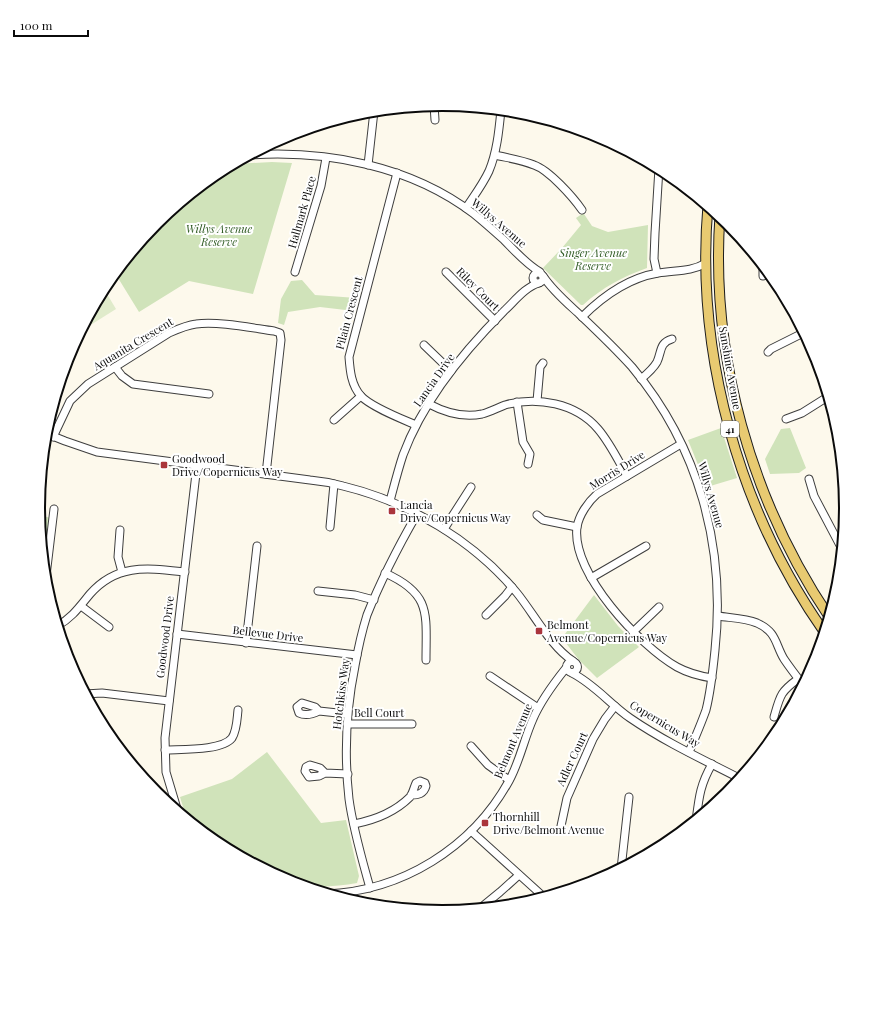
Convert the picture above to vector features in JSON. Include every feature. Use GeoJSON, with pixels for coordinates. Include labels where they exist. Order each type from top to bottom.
{"type":"FeatureCollection","features":[{"type":"Feature","properties":{"kind":"main road","name":"Sunshine Avenue"},"geometry":{"type":"LineString","coordinates":[[708,212],[706,273],[708,313],[715,363],[727,419],[741,467],[757,509],[792,578],[821,627]]}},
{"type":"Feature","properties":{"kind":"main road"},"geometry":{"type":"LineString","coordinates":[[706,273],[711,271],[714,267],[715,240],[718,222]]}},
{"type":"Feature","properties":{"kind":"main road","name":"Sunshine Avenue"},"geometry":{"type":"LineString","coordinates":[[719,222],[718,252],[722,323],[727,362],[743,433],[761,485],[783,537],[804,576],[826,611]]}},
{"type":"Feature","properties":{"kind":"main road"},"geometry":{"type":"LineString","coordinates":[[804,576],[827,605]]}},
{"type":"Feature","properties":{"kind":"street"},"geometry":{"type":"LineString","coordinates":[[434,111],[435,120]]}},
{"type":"Feature","properties":{"kind":"street"},"geometry":{"type":"LineString","coordinates":[[466,208],[489,172],[495,155],[500,115]]}},
{"type":"Feature","properties":{"kind":"street"},"geometry":{"type":"LineString","coordinates":[[368,165],[373,117]]}},
{"type":"Feature","properties":{"kind":"street","name":"Willys Avenue"},"geometry":{"type":"LineString","coordinates":[[261,155],[292,155],[326,158],[368,165],[397,174],[429,187],[466,208],[495,232],[525,261],[538,278],[554,290],[619,353],[641,379],[663,410],[681,444],[698,483],[711,531],[717,577],[718,616],[712,678],[706,710],[699,730],[688,752]]}},
{"type":"Feature","properties":{"kind":"street"},"geometry":{"type":"LineString","coordinates":[[495,155],[542,168],[573,197],[583,210]]}},
{"type":"Feature","properties":{"kind":"street","name":"Hallmark Place"},"geometry":{"type":"LineString","coordinates":[[295,272],[321,186],[326,158]]}},
{"type":"Feature","properties":{"kind":"street","name":"Pilain Crescent"},"geometry":{"type":"LineString","coordinates":[[397,174],[349,357],[350,373],[353,383],[361,396],[372,405],[416,426]]}},
{"type":"Feature","properties":{"kind":"street"},"geometry":{"type":"LineString","coordinates":[[657,273],[654,259],[659,175]]}},
{"type":"Feature","properties":{"kind":"street"},"geometry":{"type":"LineString","coordinates":[[582,317],[593,306],[613,291],[635,280],[657,273],[683,271],[696,268],[706,263]]}},
{"type":"Feature","properties":{"kind":"street"},"geometry":{"type":"LineString","coordinates":[[683,271],[706,273]]}},
{"type":"Feature","properties":{"kind":"street","name":"Riley Court"},"geometry":{"type":"LineString","coordinates":[[446,272],[495,321]]}},
{"type":"Feature","properties":{"kind":"street","name":"Lancia Drive"},"geometry":{"type":"LineString","coordinates":[[390,501],[404,454],[416,426],[429,404],[451,371],[495,321],[538,278]]}},
{"type":"Feature","properties":{"kind":"street","name":"Aquanita Crescent"},"geometry":{"type":"LineString","coordinates":[[53,436],[70,401],[88,384],[169,333],[183,327],[212,323],[274,330],[279,332],[282,340],[266,474]]}},
{"type":"Feature","properties":{"kind":"street"},"geometry":{"type":"LineString","coordinates":[[769,349],[800,334]]}},
{"type":"Feature","properties":{"kind":"street"},"geometry":{"type":"LineString","coordinates":[[641,379],[656,363],[662,347],[668,338]]}},
{"type":"Feature","properties":{"kind":"street"},"geometry":{"type":"LineString","coordinates":[[424,345],[451,371]]}},
{"type":"Feature","properties":{"kind":"street"},"geometry":{"type":"LineString","coordinates":[[537,401],[539,365]]}},
{"type":"Feature","properties":{"kind":"street"},"geometry":{"type":"LineString","coordinates":[[115,367],[122,376],[133,384],[209,394]]}},
{"type":"Feature","properties":{"kind":"street"},"geometry":{"type":"LineString","coordinates":[[334,420],[361,396]]}},
{"type":"Feature","properties":{"kind":"street"},"geometry":{"type":"LineString","coordinates":[[785,420],[802,413],[824,399]]}},
{"type":"Feature","properties":{"kind":"street"},"geometry":{"type":"LineString","coordinates":[[429,404],[448,413],[473,415],[517,402],[537,401],[559,405],[570,409],[590,421],[604,436],[627,476]]}},
{"type":"Feature","properties":{"kind":"street"},"geometry":{"type":"LineString","coordinates":[[517,402],[523,442],[532,454],[528,464]]}},
{"type":"Feature","properties":{"kind":"street","name":"Copernicus Way"},"geometry":{"type":"LineString","coordinates":[[53,436],[79,447],[97,452],[334,484],[390,501],[417,514],[444,529],[478,555],[512,587],[558,650],[569,670],[584,679],[615,706],[644,726],[688,752],[736,776]]}},
{"type":"Feature","properties":{"kind":"street","name":"Morris Drive"},"geometry":{"type":"LineString","coordinates":[[681,444],[597,494],[583,512],[577,527],[578,547],[580,556],[591,578],[607,602],[633,632],[673,665],[689,673],[712,678]]}},
{"type":"Feature","properties":{"kind":"street","name":"Goodwood Drive"},"geometry":{"type":"LineString","coordinates":[[175,803],[166,772],[165,750],[169,702],[197,465]]}},
{"type":"Feature","properties":{"kind":"street"},"geometry":{"type":"LineString","coordinates":[[809,479],[814,496],[838,542]]}},
{"type":"Feature","properties":{"kind":"street"},"geometry":{"type":"LineString","coordinates":[[330,527],[334,484]]}},
{"type":"Feature","properties":{"kind":"street"},"geometry":{"type":"LineString","coordinates":[[444,529],[471,487]]}},
{"type":"Feature","properties":{"kind":"street"},"geometry":{"type":"LineString","coordinates":[[48,560],[54,510]]}},
{"type":"Feature","properties":{"kind":"street","name":"Hotchkiss Way"},"geometry":{"type":"LineString","coordinates":[[370,888],[359,849],[349,800],[346,724],[350,687],[367,617],[385,572],[417,514]]}},
{"type":"Feature","properties":{"kind":"street"},"geometry":{"type":"LineString","coordinates":[[537,515],[541,523],[577,527]]}},
{"type":"Feature","properties":{"kind":"street"},"geometry":{"type":"LineString","coordinates":[[120,530],[118,557],[122,572]]}},
{"type":"Feature","properties":{"kind":"street"},"geometry":{"type":"LineString","coordinates":[[246,643],[258,545]]}},
{"type":"Feature","properties":{"kind":"street"},"geometry":{"type":"LineString","coordinates":[[591,578],[646,546]]}},
{"type":"Feature","properties":{"kind":"street"},"geometry":{"type":"LineString","coordinates":[[62,622],[73,615],[97,587],[112,576],[122,572],[142,568],[185,572]]}},
{"type":"Feature","properties":{"kind":"street"},"geometry":{"type":"LineString","coordinates":[[385,572],[401,580],[410,587],[420,600],[425,615],[426,660]]}},
{"type":"Feature","properties":{"kind":"street"},"geometry":{"type":"LineString","coordinates":[[486,615],[512,587]]}},
{"type":"Feature","properties":{"kind":"street"},"geometry":{"type":"LineString","coordinates":[[318,591],[355,595],[374,600]]}},
{"type":"Feature","properties":{"kind":"street"},"geometry":{"type":"LineString","coordinates":[[81,606],[109,627]]}},
{"type":"Feature","properties":{"kind":"street"},"geometry":{"type":"LineString","coordinates":[[633,632],[659,607]]}},
{"type":"Feature","properties":{"kind":"street"},"geometry":{"type":"LineString","coordinates":[[718,616],[743,619],[759,624],[773,635],[783,657],[800,682]]}},
{"type":"Feature","properties":{"kind":"street","name":"Bellevue Drive"},"geometry":{"type":"LineString","coordinates":[[177,634],[357,656]]}},
{"type":"Feature","properties":{"kind":"street","name":"Copernicus Way"},"geometry":{"type":"LineString","coordinates":[[558,650],[575,664],[584,679]]}},
{"type":"Feature","properties":{"kind":"street","name":"Belmont Avenue"},"geometry":{"type":"LineString","coordinates":[[342,892],[370,888],[399,879],[447,852],[471,831],[494,804],[509,780],[538,708],[555,683],[569,670],[577,670],[575,664]]}},
{"type":"Feature","properties":{"kind":"street"},"geometry":{"type":"LineString","coordinates":[[490,676],[538,708]]}},
{"type":"Feature","properties":{"kind":"street"},"geometry":{"type":"LineString","coordinates":[[774,718],[782,692],[798,679]]}},
{"type":"Feature","properties":{"kind":"street"},"geometry":{"type":"LineString","coordinates":[[91,694],[102,693],[169,702]]}},
{"type":"Feature","properties":{"kind":"street","name":"Adler Court"},"geometry":{"type":"LineString","coordinates":[[561,826],[567,798],[590,746],[605,719],[615,706]]}},
{"type":"Feature","properties":{"kind":"street"},"geometry":{"type":"LineString","coordinates":[[165,750],[214,747],[226,743],[232,738],[236,729],[238,710]]}},
{"type":"Feature","properties":{"kind":"street"},"geometry":{"type":"LineString","coordinates":[[318,710],[347,714]]}},
{"type":"Feature","properties":{"kind":"street","name":"Bell Court"},"geometry":{"type":"LineString","coordinates":[[346,724],[412,724]]}},
{"type":"Feature","properties":{"kind":"street"},"geometry":{"type":"LineString","coordinates":[[471,746],[488,765],[509,780]]}},
{"type":"Feature","properties":{"kind":"street"},"geometry":{"type":"LineString","coordinates":[[697,814],[702,781],[712,764]]}},
{"type":"Feature","properties":{"kind":"street"},"geometry":{"type":"LineString","coordinates":[[325,773],[348,774]]}},
{"type":"Feature","properties":{"kind":"street"},"geometry":{"type":"LineString","coordinates":[[354,824],[376,819],[394,811],[411,795]]}},
{"type":"Feature","properties":{"kind":"street"},"geometry":{"type":"LineString","coordinates":[[622,863],[629,797]]}},
{"type":"Feature","properties":{"kind":"street"},"geometry":{"type":"LineString","coordinates":[[471,831],[540,893]]}},
{"type":"Feature","properties":{"kind":"street"},"geometry":{"type":"LineString","coordinates":[[486,904],[519,875]]}},
{"type":"Feature","properties":{"kind":"green space","name":"Willys Avenue Reserve"},"geometry":{"type":"Polygon","coordinates":[[[245,163],[292,163],[253,294],[189,281],[139,312],[119,279],[161,227],[201,193],[245,163]]]}},
{"type":"Feature","properties":{"kind":"green space","name":"Singer Avenue Reserve"},"geometry":{"type":"Polygon","coordinates":[[[584,214],[592,226],[608,232],[648,225],[647,268],[613,283],[581,305],[543,268],[581,225],[576,218],[584,214]]]}},
{"type":"Feature","properties":{"kind":"green space"},"geometry":{"type":"Polygon","coordinates":[[[302,280],[315,295],[357,298],[354,311],[320,307],[288,312],[284,325],[278,323],[281,299],[291,281],[302,280]]]}},
{"type":"Feature","properties":{"kind":"green space"},"geometry":{"type":"Polygon","coordinates":[[[108,295],[116,309],[90,325],[108,295]]]}},
{"type":"Feature","properties":{"kind":"green space"},"geometry":{"type":"Polygon","coordinates":[[[721,428],[737,478],[707,487],[688,440],[721,428]]]}},
{"type":"Feature","properties":{"kind":"green space"},"geometry":{"type":"Polygon","coordinates":[[[790,428],[806,468],[799,473],[770,474],[765,459],[781,429],[790,428]]]}},
{"type":"Feature","properties":{"kind":"green space"},"geometry":{"type":"Polygon","coordinates":[[[45,517],[51,518],[47,551],[45,517]]]}},
{"type":"Feature","properties":{"kind":"green space"},"geometry":{"type":"Polygon","coordinates":[[[594,595],[618,626],[639,647],[597,678],[579,660],[562,638],[594,595]]]}},
{"type":"Feature","properties":{"kind":"green space"},"geometry":{"type":"Polygon","coordinates":[[[267,752],[321,823],[346,820],[359,876],[357,883],[322,887],[290,876],[244,853],[222,839],[184,810],[180,797],[232,779],[267,752]]]}},
{"type":"Feature","properties":{"kind":"place","name":"Goodwood Drive/Copernicus Way"},"geometry":{"type":"Point","coordinates":[164,465]}},
{"type":"Feature","properties":{"kind":"place","name":"Lancia Drive/Copernicus Way"},"geometry":{"type":"Point","coordinates":[392,511]}},
{"type":"Feature","properties":{"kind":"place","name":"Belmont Avenue/Copernicus Way"},"geometry":{"type":"Point","coordinates":[539,631]}},
{"type":"Feature","properties":{"kind":"place","name":"Thornhill Drive/Belmont Avenue"},"geometry":{"type":"Point","coordinates":[485,823]}}]}
